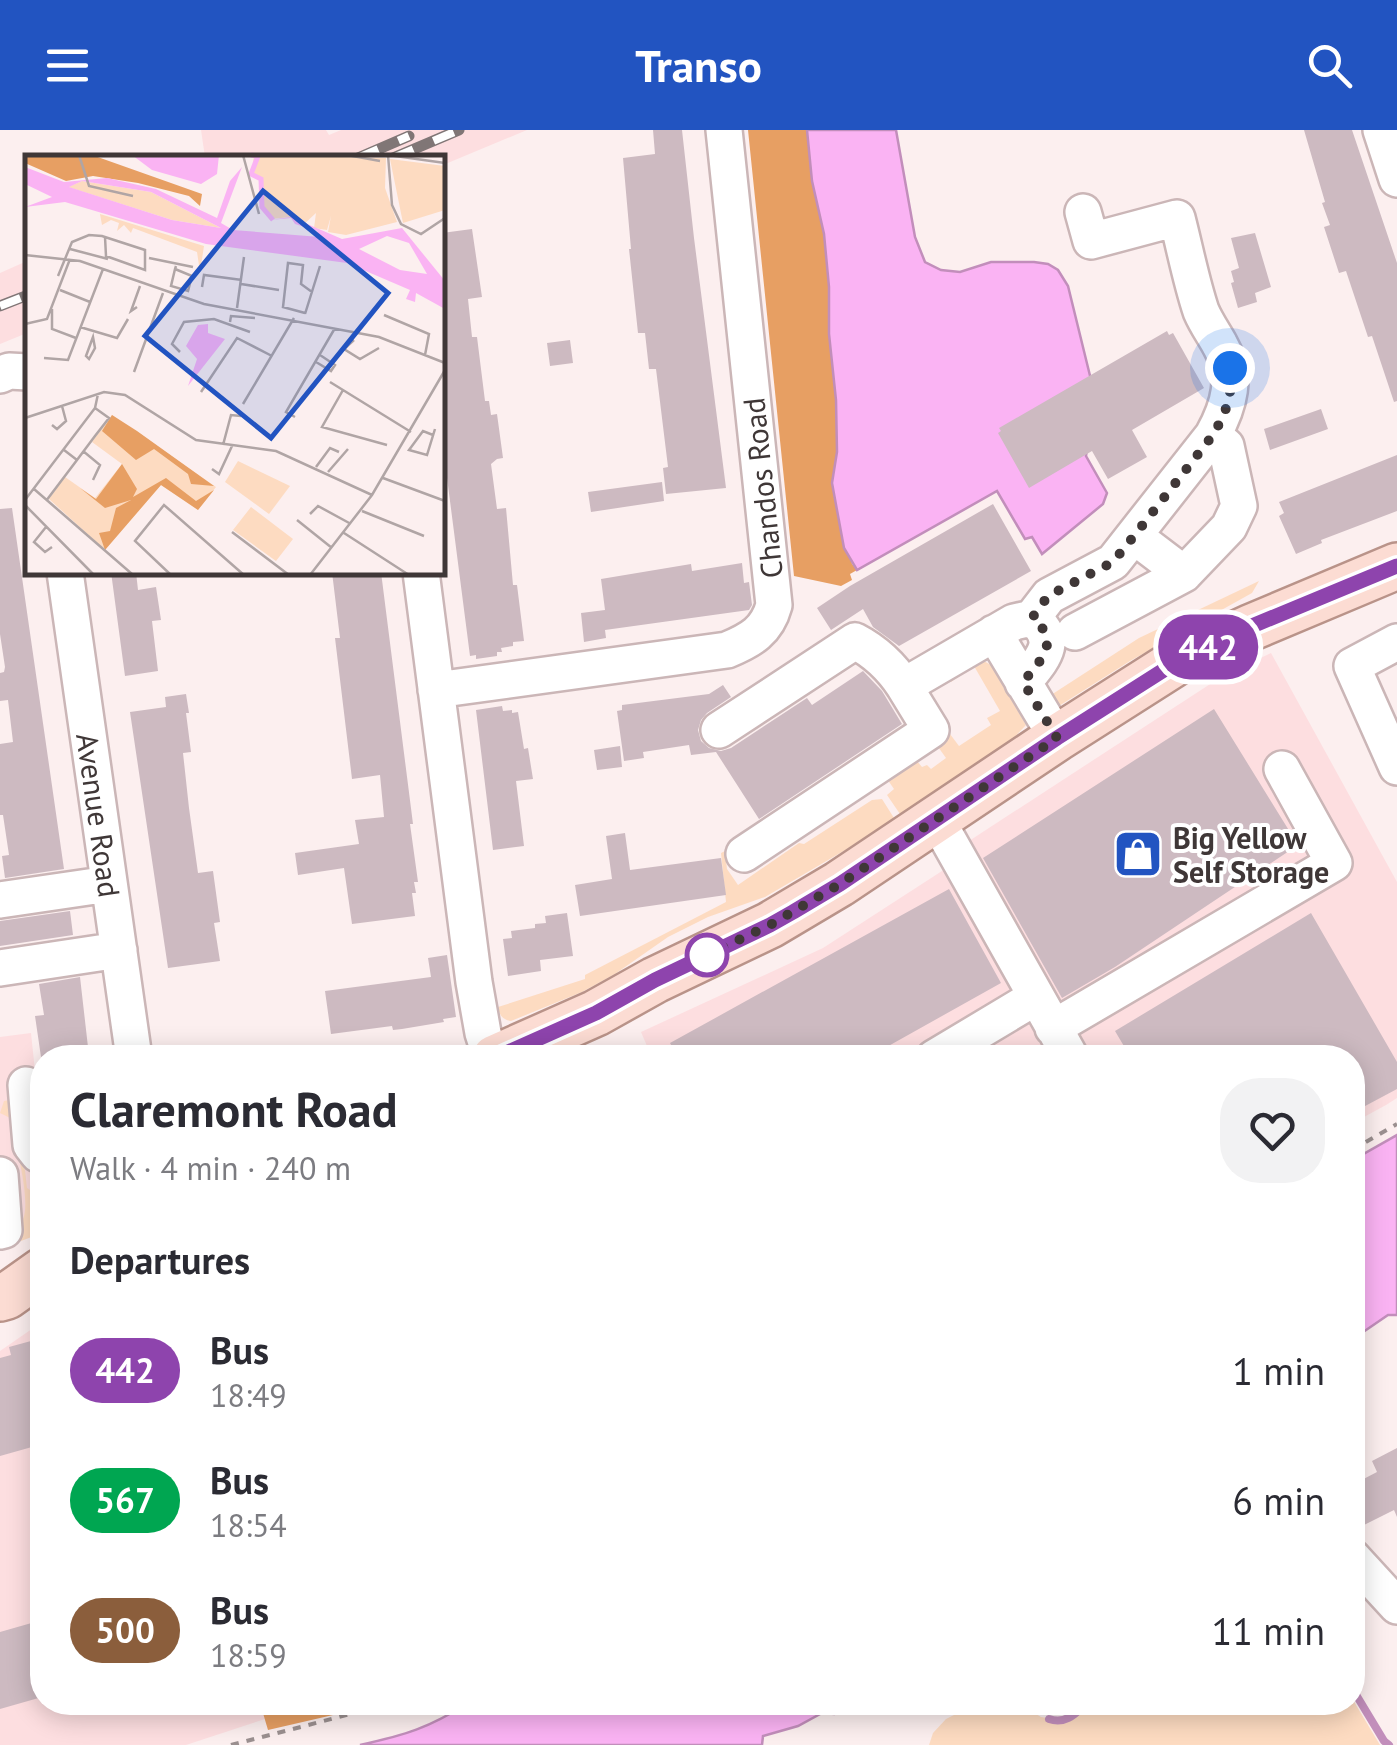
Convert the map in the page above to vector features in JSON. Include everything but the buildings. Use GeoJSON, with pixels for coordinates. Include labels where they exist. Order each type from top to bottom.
{"type":"FeatureCollection","features":[{"type":"Feature","properties":{"kind":"main road"},"geometry":{"type":"LineString","coordinates":[[523,1045],[596,1013],[770,925],[840,884],[1178,661],[1397,566]]}},
{"type":"Feature","properties":{"kind":"main road"},"geometry":{"type":"LineString","coordinates":[[0,1272],[30,1269]]}},
{"type":"Feature","properties":{"kind":"main road"},"geometry":{"type":"LineString","coordinates":[[0,1298],[30,1278]]}},
{"type":"Feature","properties":{"kind":"street","name":"Chandos Road"},"geometry":{"type":"LineString","coordinates":[[436,690],[728,650],[751,640],[770,618],[774,604],[724,130]]}},
{"type":"Feature","properties":{"kind":"street"},"geometry":{"type":"LineString","coordinates":[[1380,130],[1397,179]]}},
{"type":"Feature","properties":{"kind":"street"},"geometry":{"type":"LineString","coordinates":[[1032,618],[1048,596],[1113,562],[1213,435],[1230,394],[1230,368],[1201,310],[1178,218],[1091,241],[1084,212]]}},
{"type":"Feature","properties":{"kind":"street"},"geometry":{"type":"LineString","coordinates":[[1074,632],[1184,574],[1228,527],[1239,506],[1226,446],[1213,435]]}},
{"type":"Feature","properties":{"kind":"street"},"geometry":{"type":"LineString","coordinates":[[1134,536],[1184,574]]}},
{"type":"Feature","properties":{"kind":"street","name":"Avenue Road"},"geometry":{"type":"LineString","coordinates":[[65,575],[132,1045]]}},
{"type":"Feature","properties":{"kind":"street"},"geometry":{"type":"LineString","coordinates":[[421,575],[474,982],[488,1045]]}},
{"type":"Feature","properties":{"kind":"street"},"geometry":{"type":"LineString","coordinates":[[904,686],[994,633],[1023,618],[1032,618],[1042,625],[1047,650],[1023,682]]}},
{"type":"Feature","properties":{"kind":"street"},"geometry":{"type":"LineString","coordinates":[[994,633],[1057,738]]}},
{"type":"Feature","properties":{"kind":"street"},"geometry":{"type":"LineString","coordinates":[[719,730],[855,641],[892,668],[932,730],[744,854]]}},
{"type":"Feature","properties":{"kind":"street"},"geometry":{"type":"LineString","coordinates":[[1397,642],[1352,666],[1397,767]]}},
{"type":"Feature","properties":{"kind":"street"},"geometry":{"type":"LineString","coordinates":[[986,1045],[1053,1028],[1334,863],[1282,769]]}},
{"type":"Feature","properties":{"kind":"street"},"geometry":{"type":"LineString","coordinates":[[937,820],[1053,1028]]}},
{"type":"Feature","properties":{"kind":"street"},"geometry":{"type":"LineString","coordinates":[[0,900],[109,884]]}},
{"type":"Feature","properties":{"kind":"street"},"geometry":{"type":"LineString","coordinates":[[0,968],[118,950]]}},
{"type":"Feature","properties":{"kind":"street"},"geometry":{"type":"LineString","coordinates":[[23,1085],[30,1132]]}},
{"type":"Feature","properties":{"kind":"street"},"geometry":{"type":"LineString","coordinates":[[1365,1571],[1397,1606]]}},
{"type":"Feature","properties":{"kind":"path"},"geometry":{"type":"LineString","coordinates":[[1365,1142],[1397,1124]]}},
{"type":"Feature","properties":{"kind":"path"},"geometry":{"type":"LineString","coordinates":[[231,1745],[347,1715]]}},
{"type":"Feature","properties":{"kind":"shaded area"},"geometry":{"type":"Polygon","coordinates":[[[201,130],[326,130],[329,135],[341,130],[527,130],[445,164],[445,155],[205,155],[201,130]]]}},
{"type":"Feature","properties":{"kind":"shaded area"},"geometry":{"type":"Polygon","coordinates":[[[748,130],[807,130],[829,287],[837,452],[832,483],[852,564],[857,570],[850,574],[852,580],[841,586],[794,576],[748,130]]]}},
{"type":"Feature","properties":{"kind":"shaded area"},"geometry":{"type":"Polygon","coordinates":[[[807,130],[896,130],[915,237],[925,262],[941,270],[960,272],[991,262],[1048,264],[1058,270],[1068,286],[1094,392],[1086,456],[1107,493],[1103,504],[1042,554],[1032,537],[1025,539],[997,491],[857,570],[844,548],[832,483],[837,452],[829,287],[807,130]]]}},
{"type":"Feature","properties":{"kind":"shaded area"},"geometry":{"type":"Polygon","coordinates":[[[25,262],[25,334],[0,344],[0,273],[25,262]]]}},
{"type":"Feature","properties":{"kind":"shaded area"},"geometry":{"type":"Polygon","coordinates":[[[1259,581],[1252,593],[1055,705],[1051,695],[1139,638],[1259,581]]]}},
{"type":"Feature","properties":{"kind":"shaded area"},"geometry":{"type":"Polygon","coordinates":[[[1271,653],[1397,882],[1397,1098],[1365,1116],[1365,1045],[647,1045],[641,1032],[823,948],[959,860],[969,841],[1221,677],[1271,653]]]}},
{"type":"Feature","properties":{"kind":"shaded area"},"geometry":{"type":"Polygon","coordinates":[[[982,660],[991,665],[1026,725],[1009,743],[900,814],[887,795],[894,789],[883,773],[911,754],[922,767],[927,765],[931,769],[946,758],[936,744],[950,734],[959,746],[991,725],[987,718],[1000,711],[974,666],[951,682],[949,678],[982,660]]]}},
{"type":"Feature","properties":{"kind":"shaded area"},"geometry":{"type":"Polygon","coordinates":[[[882,799],[894,818],[765,897],[708,917],[668,937],[582,992],[511,1021],[500,1015],[498,1007],[585,979],[585,975],[726,902],[721,853],[725,851],[727,869],[738,885],[799,843],[804,844],[872,800],[882,799]]]}},
{"type":"Feature","properties":{"kind":"shaded area"},"geometry":{"type":"Polygon","coordinates":[[[31,1033],[32,1045],[30,1226],[0,1241],[0,1037],[31,1033]]]}},
{"type":"Feature","properties":{"kind":"shaded area"},"geometry":{"type":"Polygon","coordinates":[[[4,1101],[17,1101],[30,1190],[30,1238],[0,1249],[0,1237],[19,1225],[25,1203],[10,1118],[0,1113],[4,1101]]]}},
{"type":"Feature","properties":{"kind":"shaded area"},"geometry":{"type":"Polygon","coordinates":[[[1397,1135],[1397,1315],[1388,1315],[1365,1331],[1365,1153],[1397,1135]]]}},
{"type":"Feature","properties":{"kind":"shaded area"},"geometry":{"type":"Polygon","coordinates":[[[30,1330],[30,1715],[264,1715],[265,1719],[186,1745],[0,1745],[0,1351],[30,1330]]]}},
{"type":"Feature","properties":{"kind":"shaded area"},"geometry":{"type":"Polygon","coordinates":[[[264,1715],[333,1715],[268,1730],[264,1715]]]}},
{"type":"Feature","properties":{"kind":"shaded area"},"geometry":{"type":"Polygon","coordinates":[[[448,1715],[818,1715],[798,1726],[763,1736],[762,1745],[360,1745],[448,1715]]]}},
{"type":"Feature","properties":{"kind":"shaded area"},"geometry":{"type":"Polygon","coordinates":[[[954,1715],[1038,1715],[1066,1721],[1073,1715],[1362,1715],[1380,1745],[929,1745],[933,1733],[954,1715]]]}},
{"type":"Feature","properties":{"kind":"waterway"},"geometry":{"type":"LineString","coordinates":[[1365,1710],[1389,1745]]}},
{"type":"Feature","properties":{"kind":"waterway"},"geometry":{"type":"LineString","coordinates":[[1049,1719],[1073,1715]]}},
{"type":"Feature","properties":{"kind":"railway"},"geometry":{"type":"LineString","coordinates":[[400,155],[459,130]]}},
{"type":"Feature","properties":{"kind":"railway"},"geometry":{"type":"LineString","coordinates":[[365,155],[409,136]]}},
{"type":"Feature","properties":{"kind":"railway"},"geometry":{"type":"LineString","coordinates":[[0,306],[25,296]]}},
{"type":"Feature","properties":{"kind":"bus line","name":"442"},"geometry":{"type":"LineString","coordinates":[[524,1045],[596,1013],[793,912],[1178,661],[1397,566]]}},
{"type":"Feature","properties":{"kind":"place","name":"Big Yellow Self Storage"},"geometry":{"type":"Point","coordinates":[1138,854]}},
{"type":"Feature","properties":{"kind":"route"},"geometry":{"type":"LineString","coordinates":[[707,955],[770,925],[840,884],[1057,738],[1023,682],[1047,650],[1042,625],[1032,618],[1048,596],[1113,562],[1134,536],[1213,435],[1230,394],[1230,368]]}}]}
